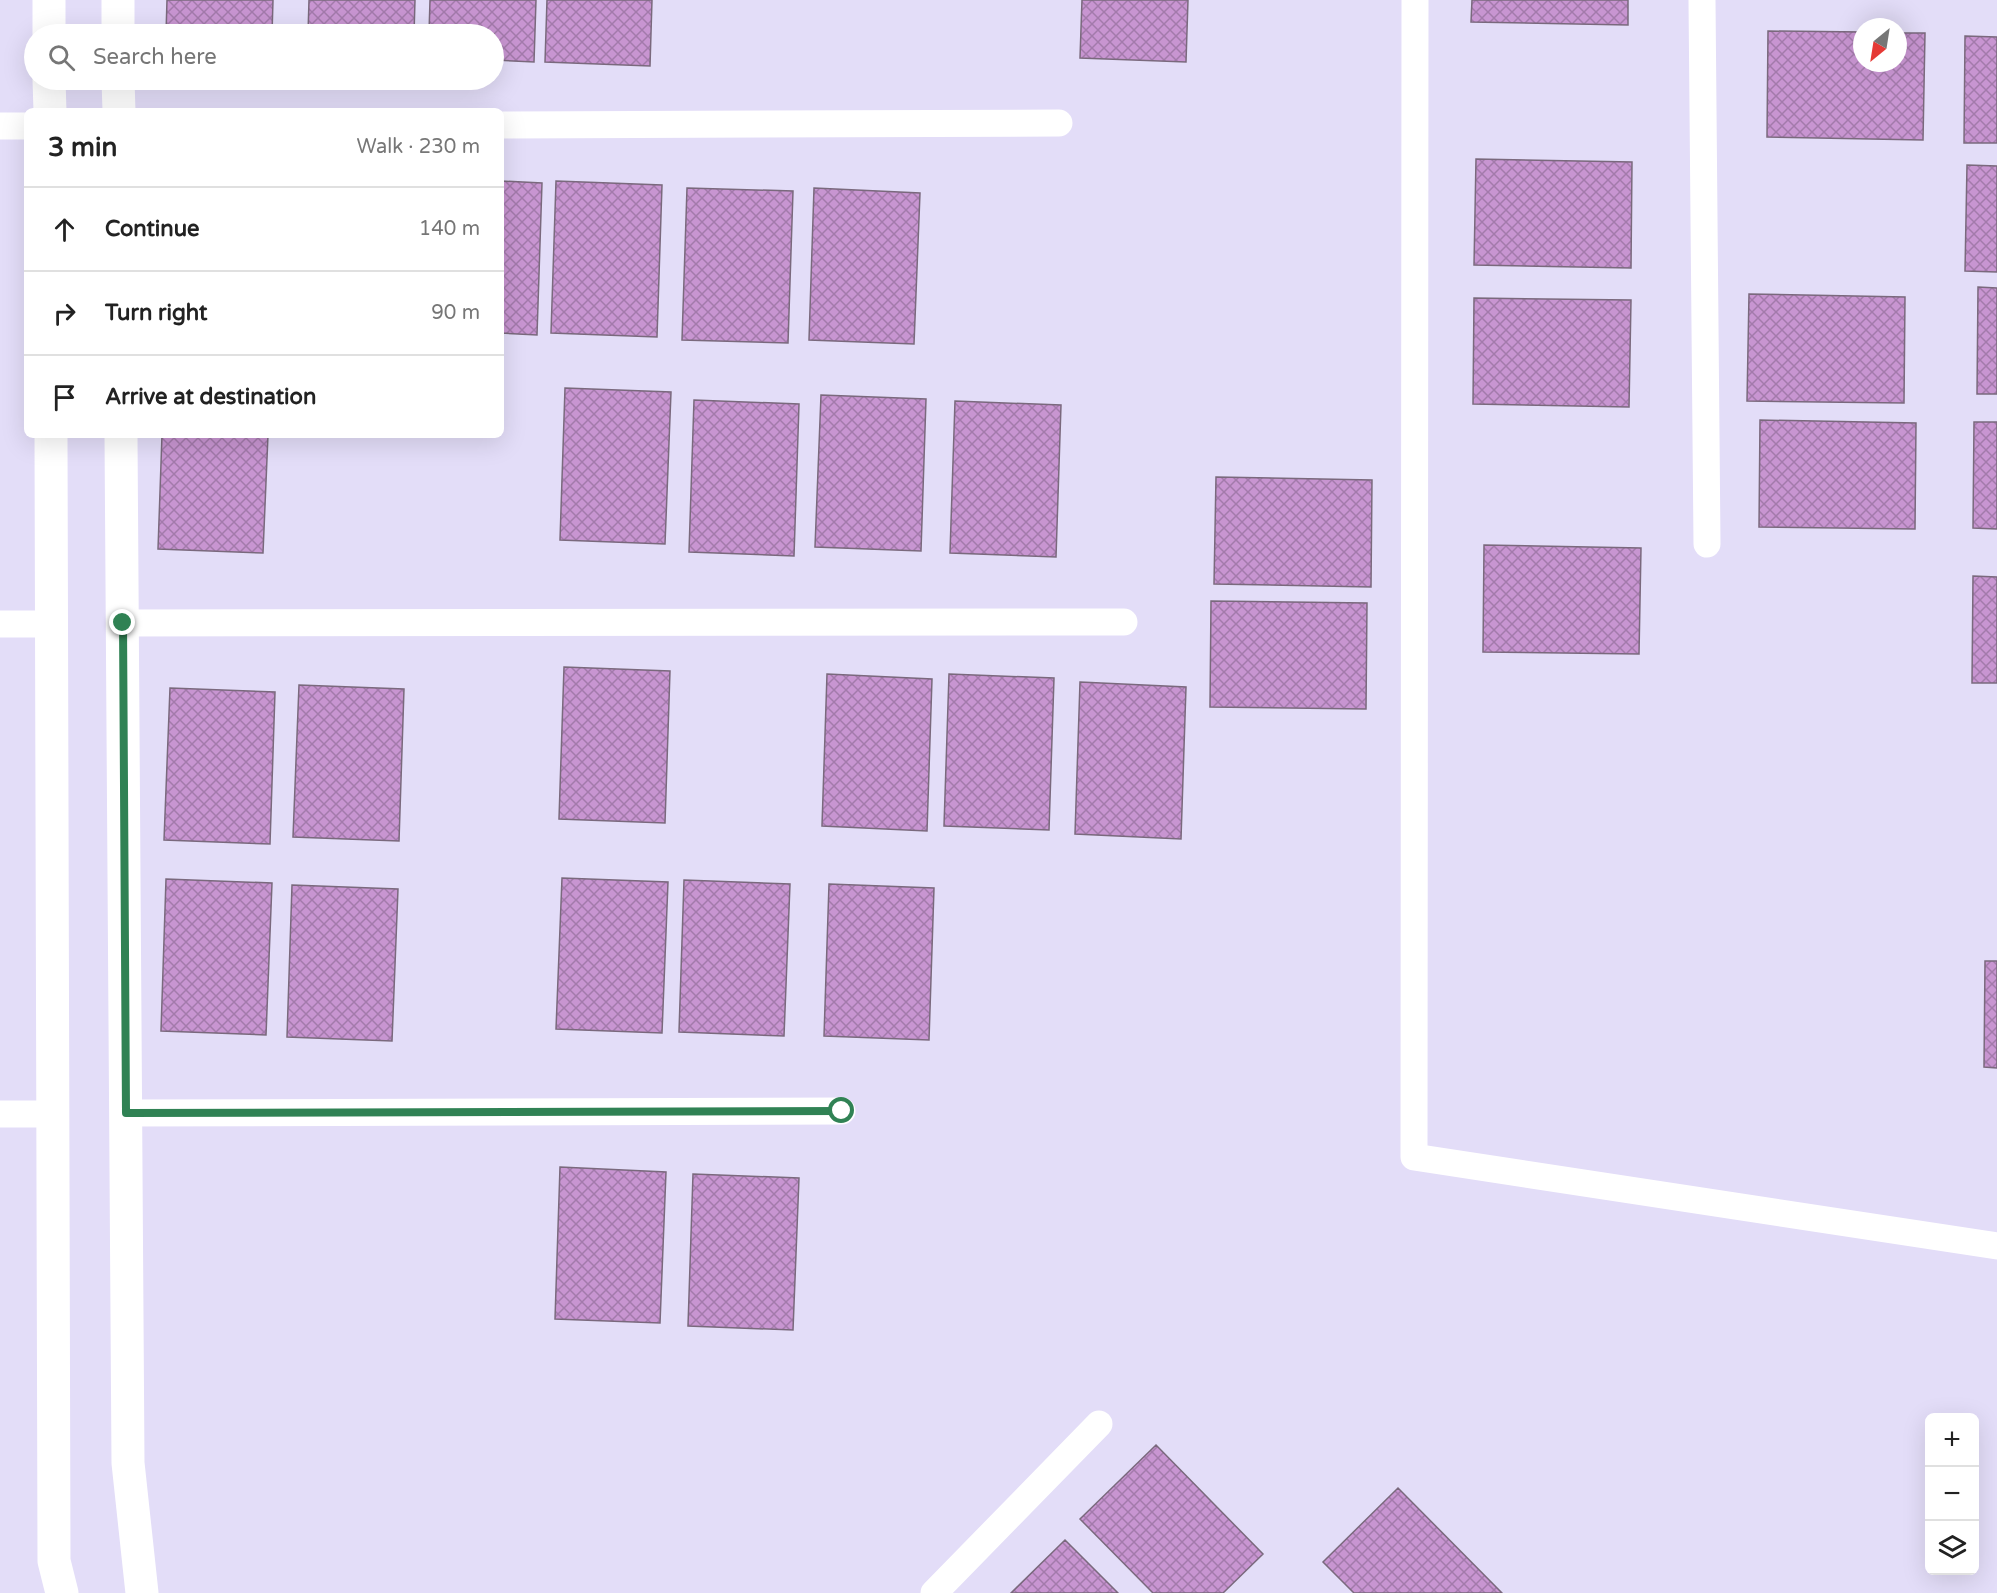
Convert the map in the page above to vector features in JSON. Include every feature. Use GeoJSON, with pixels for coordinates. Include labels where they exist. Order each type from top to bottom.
{"type":"FeatureCollection","features":[{"type":"Feature","properties":{"kind":"street"},"geometry":{"type":"LineString","coordinates":[[49,0],[49,24]]}},
{"type":"Feature","properties":{"kind":"street"},"geometry":{"type":"LineString","coordinates":[[118,0],[118,24]]}},
{"type":"Feature","properties":{"kind":"street"},"geometry":{"type":"LineString","coordinates":[[1415,0],[1414,1157],[1997,1246]]}},
{"type":"Feature","properties":{"kind":"street"},"geometry":{"type":"LineString","coordinates":[[1702,0],[1707,544]]}},
{"type":"Feature","properties":{"kind":"street"},"geometry":{"type":"LineString","coordinates":[[49,90],[50,108]]}},
{"type":"Feature","properties":{"kind":"street"},"geometry":{"type":"LineString","coordinates":[[118,90],[119,108]]}},
{"type":"Feature","properties":{"kind":"street"},"geometry":{"type":"LineString","coordinates":[[504,125],[1059,123]]}},
{"type":"Feature","properties":{"kind":"street"},"geometry":{"type":"LineString","coordinates":[[0,126],[24,126]]}},
{"type":"Feature","properties":{"kind":"street"},"geometry":{"type":"LineString","coordinates":[[51,438],[54,1561],[62,1593]]}},
{"type":"Feature","properties":{"kind":"street"},"geometry":{"type":"LineString","coordinates":[[121,438],[128,1463],[142,1593]]}},
{"type":"Feature","properties":{"kind":"street"},"geometry":{"type":"LineString","coordinates":[[123,623],[1124,622]]}},
{"type":"Feature","properties":{"kind":"street"},"geometry":{"type":"LineString","coordinates":[[0,624],[52,624]]}},
{"type":"Feature","properties":{"kind":"street"},"geometry":{"type":"LineString","coordinates":[[126,1113],[842,1111]]}},
{"type":"Feature","properties":{"kind":"street"},"geometry":{"type":"LineString","coordinates":[[0,1114],[54,1113]]}},
{"type":"Feature","properties":{"kind":"street"},"geometry":{"type":"LineString","coordinates":[[934,1593],[1099,1424]]}},
{"type":"Feature","properties":{"kind":"building"},"geometry":{"type":"Polygon","coordinates":[[[167,0],[273,0],[272,24],[166,24],[167,0]]]}},
{"type":"Feature","properties":{"kind":"building"},"geometry":{"type":"Polygon","coordinates":[[[309,0],[415,0],[414,24],[308,24],[309,0]]]}},
{"type":"Feature","properties":{"kind":"building"},"geometry":{"type":"Polygon","coordinates":[[[430,0],[536,0],[534,62],[504,60],[504,24],[429,24],[430,0]]]}},
{"type":"Feature","properties":{"kind":"building"},"geometry":{"type":"Polygon","coordinates":[[[547,0],[652,0],[650,66],[545,62],[547,0]]]}},
{"type":"Feature","properties":{"kind":"building"},"geometry":{"type":"Polygon","coordinates":[[[1082,0],[1188,0],[1186,62],[1080,58],[1082,0]]]}},
{"type":"Feature","properties":{"kind":"building"},"geometry":{"type":"Polygon","coordinates":[[[1472,0],[1628,0],[1628,25],[1471,22],[1472,0]]]}},
{"type":"Feature","properties":{"kind":"building"},"geometry":{"type":"Polygon","coordinates":[[[1768,31],[1853,32],[1853,72],[1907,72],[1907,33],[1925,33],[1923,140],[1767,137],[1768,31]]]}},
{"type":"Feature","properties":{"kind":"building"},"geometry":{"type":"Polygon","coordinates":[[[1965,36],[1997,37],[1997,143],[1964,143],[1965,36]]]}},
{"type":"Feature","properties":{"kind":"building"},"geometry":{"type":"Polygon","coordinates":[[[1476,159],[1632,162],[1631,268],[1474,265],[1476,159]]]}},
{"type":"Feature","properties":{"kind":"building"},"geometry":{"type":"Polygon","coordinates":[[[1967,165],[1997,166],[1997,272],[1965,271],[1967,165]]]}},
{"type":"Feature","properties":{"kind":"building"},"geometry":{"type":"Polygon","coordinates":[[[504,181],[542,183],[537,335],[504,333],[504,181]]]}},
{"type":"Feature","properties":{"kind":"building"},"geometry":{"type":"Polygon","coordinates":[[[556,181],[662,185],[657,337],[551,333],[556,181]]]}},
{"type":"Feature","properties":{"kind":"building"},"geometry":{"type":"Polygon","coordinates":[[[687,188],[793,191],[788,343],[682,340],[687,188]]]}},
{"type":"Feature","properties":{"kind":"building"},"geometry":{"type":"Polygon","coordinates":[[[814,188],[920,193],[914,344],[809,340],[814,188]]]}},
{"type":"Feature","properties":{"kind":"building"},"geometry":{"type":"Polygon","coordinates":[[[1978,287],[1997,288],[1997,394],[1977,394],[1978,287]]]}},
{"type":"Feature","properties":{"kind":"building"},"geometry":{"type":"Polygon","coordinates":[[[1749,294],[1905,297],[1904,403],[1747,401],[1749,294]]]}},
{"type":"Feature","properties":{"kind":"building"},"geometry":{"type":"Polygon","coordinates":[[[1474,298],[1631,300],[1629,407],[1473,404],[1474,298]]]}},
{"type":"Feature","properties":{"kind":"building"},"geometry":{"type":"Polygon","coordinates":[[[565,388],[671,392],[665,544],[560,540],[565,388]]]}},
{"type":"Feature","properties":{"kind":"building"},"geometry":{"type":"Polygon","coordinates":[[[821,395],[926,399],[921,551],[815,547],[821,395]]]}},
{"type":"Feature","properties":{"kind":"building"},"geometry":{"type":"Polygon","coordinates":[[[694,400],[799,404],[794,556],[689,552],[694,400]]]}},
{"type":"Feature","properties":{"kind":"building"},"geometry":{"type":"Polygon","coordinates":[[[955,401],[1061,405],[1056,557],[950,553],[955,401]]]}},
{"type":"Feature","properties":{"kind":"building"},"geometry":{"type":"Polygon","coordinates":[[[1760,420],[1916,423],[1915,529],[1759,527],[1760,420]]]}},
{"type":"Feature","properties":{"kind":"building"},"geometry":{"type":"Polygon","coordinates":[[[1974,422],[1997,422],[1997,529],[1973,528],[1974,422]]]}},
{"type":"Feature","properties":{"kind":"building"},"geometry":{"type":"Polygon","coordinates":[[[162,438],[268,438],[263,553],[158,549],[162,438]]]}},
{"type":"Feature","properties":{"kind":"building"},"geometry":{"type":"Polygon","coordinates":[[[1216,477],[1372,480],[1371,587],[1214,584],[1216,477]]]}},
{"type":"Feature","properties":{"kind":"building"},"geometry":{"type":"Polygon","coordinates":[[[1484,545],[1641,548],[1639,654],[1483,652],[1484,545]]]}},
{"type":"Feature","properties":{"kind":"building"},"geometry":{"type":"Polygon","coordinates":[[[1973,576],[1997,577],[1997,683],[1972,683],[1973,576]]]}},
{"type":"Feature","properties":{"kind":"building"},"geometry":{"type":"Polygon","coordinates":[[[1211,601],[1367,603],[1366,709],[1210,707],[1211,601]]]}},
{"type":"Feature","properties":{"kind":"building"},"geometry":{"type":"Polygon","coordinates":[[[564,667],[670,671],[665,823],[559,819],[564,667]]]}},
{"type":"Feature","properties":{"kind":"building"},"geometry":{"type":"Polygon","coordinates":[[[827,674],[932,679],[927,831],[822,826],[827,674]]]}},
{"type":"Feature","properties":{"kind":"building"},"geometry":{"type":"Polygon","coordinates":[[[949,674],[1054,678],[1049,830],[944,826],[949,674]]]}},
{"type":"Feature","properties":{"kind":"building"},"geometry":{"type":"Polygon","coordinates":[[[1080,682],[1186,687],[1181,839],[1075,834],[1080,682]]]}},
{"type":"Feature","properties":{"kind":"building"},"geometry":{"type":"Polygon","coordinates":[[[299,685],[404,689],[399,841],[293,837],[299,685]]]}},
{"type":"Feature","properties":{"kind":"building"},"geometry":{"type":"Polygon","coordinates":[[[170,688],[275,692],[270,844],[164,840],[170,688]]]}},
{"type":"Feature","properties":{"kind":"building"},"geometry":{"type":"Polygon","coordinates":[[[562,878],[668,882],[662,1033],[556,1029],[562,878]]]}},
{"type":"Feature","properties":{"kind":"building"},"geometry":{"type":"Polygon","coordinates":[[[166,879],[272,883],[266,1035],[161,1031],[166,879]]]}},
{"type":"Feature","properties":{"kind":"building"},"geometry":{"type":"Polygon","coordinates":[[[684,880],[790,884],[784,1036],[679,1032],[684,880]]]}},
{"type":"Feature","properties":{"kind":"building"},"geometry":{"type":"Polygon","coordinates":[[[829,884],[934,888],[929,1040],[824,1036],[829,884]]]}},
{"type":"Feature","properties":{"kind":"building"},"geometry":{"type":"Polygon","coordinates":[[[292,885],[398,889],[392,1041],[287,1037],[292,885]]]}},
{"type":"Feature","properties":{"kind":"building"},"geometry":{"type":"Polygon","coordinates":[[[1985,961],[1997,961],[1997,1068],[1984,1067],[1985,961]]]}},
{"type":"Feature","properties":{"kind":"building"},"geometry":{"type":"Polygon","coordinates":[[[560,1167],[666,1172],[660,1323],[555,1319],[560,1167]]]}},
{"type":"Feature","properties":{"kind":"building"},"geometry":{"type":"Polygon","coordinates":[[[693,1174],[799,1178],[793,1330],[688,1326],[693,1174]]]}},
{"type":"Feature","properties":{"kind":"building"},"geometry":{"type":"Polygon","coordinates":[[[1156,1445],[1263,1554],[1223,1593],[1153,1593],[1080,1519],[1156,1445]]]}},
{"type":"Feature","properties":{"kind":"building"},"geometry":{"type":"Polygon","coordinates":[[[1398,1488],[1502,1593],[1354,1593],[1323,1562],[1398,1488]]]}},
{"type":"Feature","properties":{"kind":"building"},"geometry":{"type":"Polygon","coordinates":[[[1065,1540],[1118,1593],[1011,1593],[1065,1540]]]}},
{"type":"Feature","properties":{"kind":"route"},"geometry":{"type":"LineString","coordinates":[[123,623],[126,1113],[842,1111]]}}]}
